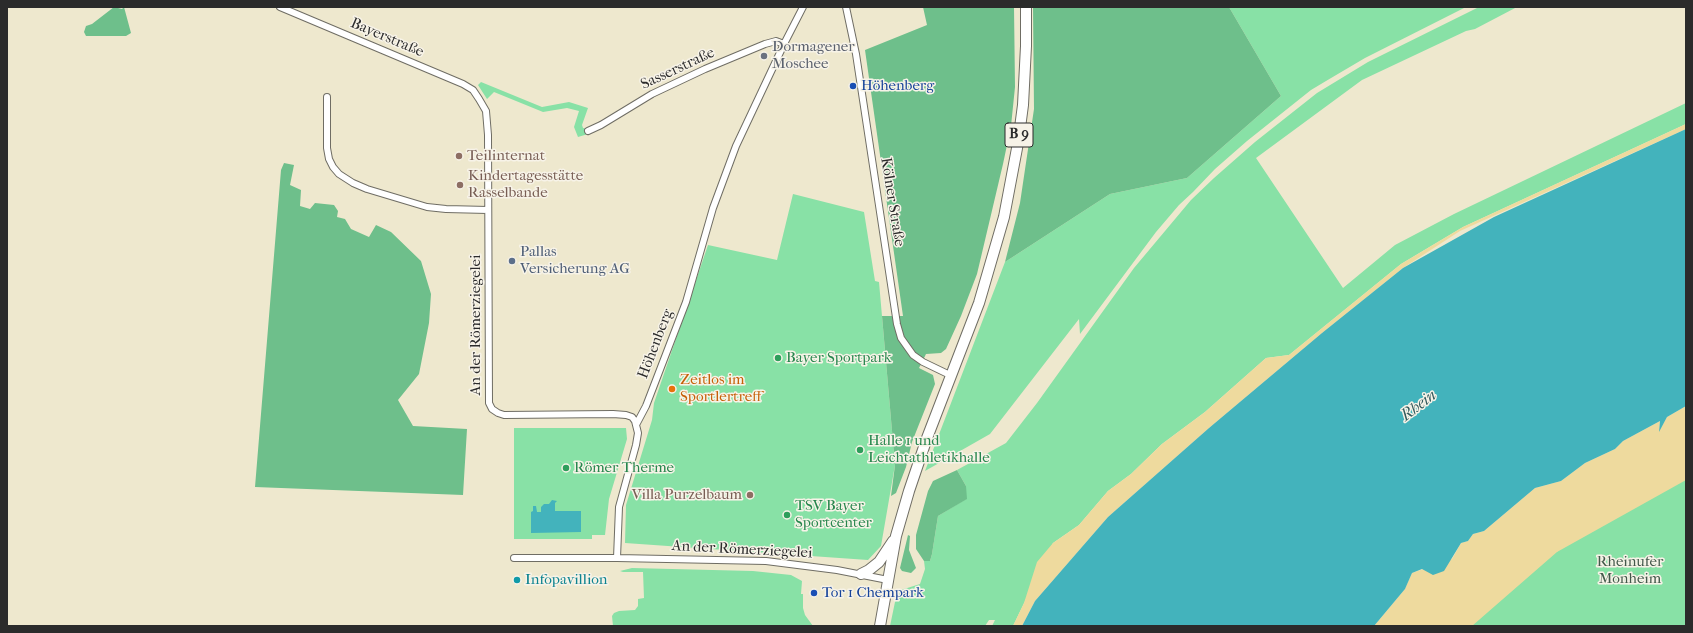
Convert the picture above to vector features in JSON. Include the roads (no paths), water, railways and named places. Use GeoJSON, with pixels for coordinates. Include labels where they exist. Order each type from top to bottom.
{"type":"FeatureCollection","features":[{"type":"Feature","properties":{"kind":"main road","name":"B 9"},"geometry":{"type":"LineString","coordinates":[[880,626],[896,536],[927,438],[979,303],[992,260],[1011,184],[1023,105],[1026,7]]}},
{"type":"Feature","properties":{"kind":"main road"},"geometry":{"type":"LineString","coordinates":[[860,574],[870,570],[879,562],[896,536]]}},
{"type":"Feature","properties":{"kind":"street","name":"Bayerstraße"},"geometry":{"type":"LineString","coordinates":[[280,7],[462,84],[473,90],[479,99]]}},
{"type":"Feature","properties":{"kind":"street","name":"Höhenberg"},"geometry":{"type":"LineString","coordinates":[[637,423],[646,406],[686,302],[713,208],[736,146],[784,44],[804,7]]}},
{"type":"Feature","properties":{"kind":"street","name":"Kölner Straße"},"geometry":{"type":"LineString","coordinates":[[846,7],[857,60],[897,324],[901,338],[913,355],[923,362],[952,376]]}},
{"type":"Feature","properties":{"kind":"street","name":"Sasserstraße"},"geometry":{"type":"LineString","coordinates":[[588,131],[601,125],[652,94],[705,69],[765,44],[776,41],[784,44]]}},
{"type":"Feature","properties":{"kind":"street"},"geometry":{"type":"LineString","coordinates":[[327,97],[328,154],[333,167],[339,174],[353,183],[367,189],[427,207],[456,210],[488,210]]}},
{"type":"Feature","properties":{"kind":"street","name":"An der Römerziegelei"},"geometry":{"type":"LineString","coordinates":[[479,99],[486,111],[487,120],[489,403],[492,409],[504,415],[622,414],[632,417],[637,423]]}},
{"type":"Feature","properties":{"kind":"street"},"geometry":{"type":"LineString","coordinates":[[617,558],[619,507],[636,445],[638,434],[637,423]]}},
{"type":"Feature","properties":{"kind":"street","name":"An der Römerziegelei"},"geometry":{"type":"LineString","coordinates":[[514,558],[617,558],[766,562],[792,564],[860,574],[888,580]]}},
{"type":"Feature","properties":{"kind":"water","name":"Rhein"},"geometry":{"type":"Polygon","coordinates":[[[1686,129],[1686,406],[1667,417],[1659,432],[1660,421],[1623,441],[1615,449],[1585,463],[1561,481],[1535,488],[1484,531],[1473,534],[1468,541],[1461,543],[1444,571],[1433,575],[1422,569],[1412,573],[1405,589],[1374,626],[1022,626],[1035,601],[1108,517],[1209,428],[1322,333],[1403,268],[1494,217],[1686,129]]]}},
{"type":"Feature","properties":{"kind":"water"},"geometry":{"type":"Polygon","coordinates":[[[552,500],[557,501],[555,503],[555,511],[581,511],[581,532],[531,533],[531,512],[533,511],[533,506],[536,506],[537,512],[541,512],[541,507],[544,504],[549,504],[552,500]]]}},
{"type":"Feature","properties":{"kind":"place","name":"Dormagener Moschee"},"geometry":{"type":"Point","coordinates":[764,56]}},
{"type":"Feature","properties":{"kind":"place","name":"Höhenberg"},"geometry":{"type":"Point","coordinates":[853,86]}},
{"type":"Feature","properties":{"kind":"place","name":"Teilinternat"},"geometry":{"type":"Point","coordinates":[459,156]}},
{"type":"Feature","properties":{"kind":"place","name":"Kindertagesstätte Rasselbande"},"geometry":{"type":"Point","coordinates":[460,185]}},
{"type":"Feature","properties":{"kind":"place","name":"Pallas Versicherung AG"},"geometry":{"type":"Point","coordinates":[512,261]}},
{"type":"Feature","properties":{"kind":"place","name":"Bayer Sportpark"},"geometry":{"type":"Point","coordinates":[778,358]}},
{"type":"Feature","properties":{"kind":"place","name":"Zeitlos im Sportlertreff"},"geometry":{"type":"Point","coordinates":[672,389]}},
{"type":"Feature","properties":{"kind":"place","name":"Halle 1 und Leichtathletikhalle"},"geometry":{"type":"Point","coordinates":[860,450]}},
{"type":"Feature","properties":{"kind":"place","name":"Römer Therme"},"geometry":{"type":"Point","coordinates":[566,468]}},
{"type":"Feature","properties":{"kind":"place","name":"Villa Purzelbaum"},"geometry":{"type":"Point","coordinates":[750,495]}},
{"type":"Feature","properties":{"kind":"place","name":"TSV Bayer Sportcenter"},"geometry":{"type":"Point","coordinates":[787,515]}},
{"type":"Feature","properties":{"kind":"place","name":"Infopavillion"},"geometry":{"type":"Point","coordinates":[517,580]}},
{"type":"Feature","properties":{"kind":"place","name":"Tor 1 Chempark"},"geometry":{"type":"Point","coordinates":[814,593]}},
{"type":"Feature","properties":{"kind":"park label","name":"Rheinufer Monheim"},"geometry":{"type":"Point","coordinates":[1630,570]}}]}
